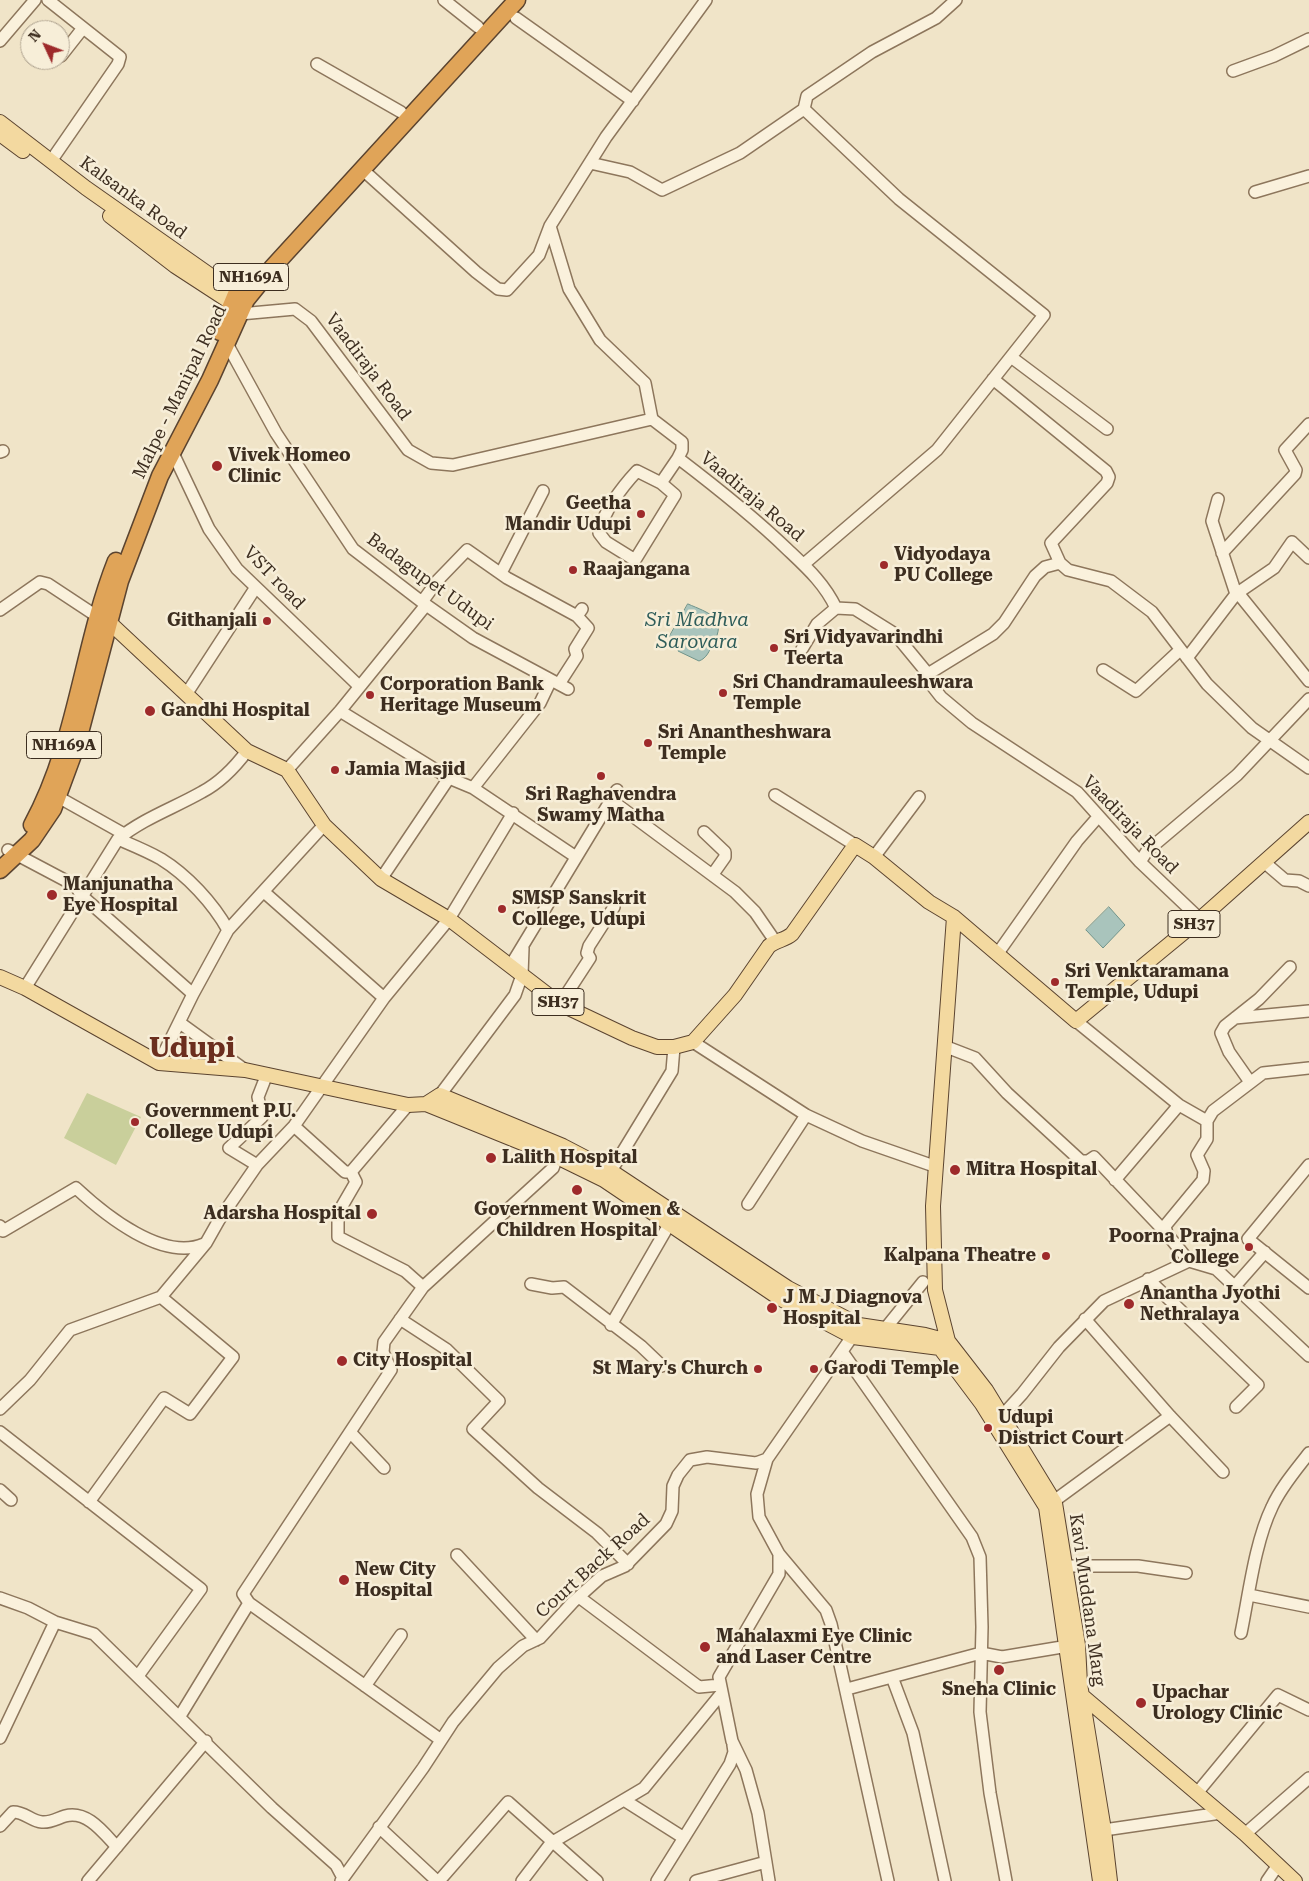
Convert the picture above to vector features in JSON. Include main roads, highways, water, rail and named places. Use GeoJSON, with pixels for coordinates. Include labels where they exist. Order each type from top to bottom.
{"type":"FeatureCollection","features":[{"type":"Feature","properties":{"kind":"highway","name":"Malpe - Manipal Road"},"geometry":{"type":"LineString","coordinates":[[104,620],[114,564],[156,459],[239,304],[402,112],[502,0]]}},
{"type":"Feature","properties":{"kind":"highway","name":"Malpe - Manipal Road"},"geometry":{"type":"LineString","coordinates":[[0,870],[8,854],[32,825],[53,794],[63,750],[104,620],[172,451],[210,380],[239,304],[517,0]]}},
{"type":"Feature","properties":{"kind":"main road","name":"Kalsanka Road"},"geometry":{"type":"LineString","coordinates":[[0,122],[239,304]]}},
{"type":"Feature","properties":{"kind":"main road"},"geometry":{"type":"LineString","coordinates":[[0,134],[175,266],[239,304]]}},
{"type":"Feature","properties":{"kind":"main road","name":"SH37"},"geometry":{"type":"LineString","coordinates":[[104,620],[187,693],[247,751],[287,770],[324,825],[381,879],[449,919],[560,1004],[632,1038],[657,1047],[674,1047],[693,1042],[711,1024],[769,946],[776,941],[786,939],[792,934],[855,845],[874,857],[929,902],[954,917],[1076,1021],[1200,920],[1309,822]]}},
{"type":"Feature","properties":{"kind":"main road"},"geometry":{"type":"LineString","coordinates":[[954,917],[934,1166],[935,1290],[944,1345],[1046,1506],[1068,1646],[1070,1686],[1095,1832],[1100,1881]]}},
{"type":"Feature","properties":{"kind":"main road"},"geometry":{"type":"LineString","coordinates":[[0,977],[25,988],[159,1063],[245,1070],[408,1104],[426,1104],[557,1157],[604,1180],[779,1298],[856,1331],[944,1345]]}},
{"type":"Feature","properties":{"kind":"main road"},"geometry":{"type":"LineString","coordinates":[[426,1104],[440,1095],[563,1146],[611,1171],[856,1331],[885,1329],[925,1334],[944,1345]]}},
{"type":"Feature","properties":{"kind":"main road","name":"Kavi Muddana Marg"},"geometry":{"type":"LineString","coordinates":[[944,1345],[986,1390],[1054,1501],[1078,1645],[1082,1696],[1104,1830],[1110,1881]]}},
{"type":"Feature","properties":{"kind":"main road"},"geometry":{"type":"LineString","coordinates":[[1070,1686],[1245,1834],[1294,1881]]}},
{"type":"Feature","properties":{"kind":"water","name":"Sri Madhva Sarovara"},"geometry":{"type":"Polygon","coordinates":[[[688,604],[703,610],[717,622],[717,635],[709,652],[699,661],[678,651],[679,647],[667,641],[688,604]]]}},
{"type":"Feature","properties":{"kind":"water"},"geometry":{"type":"Polygon","coordinates":[[[1109,907],[1125,925],[1103,948],[1086,930],[1109,907]]]}},
{"type":"Feature","properties":{"kind":"place","name":"Vivek Homeo Clinic"},"geometry":{"type":"Point","coordinates":[217,466]}},
{"type":"Feature","properties":{"kind":"place","name":"Geetha Mandir Udupi"},"geometry":{"type":"Point","coordinates":[641,514]}},
{"type":"Feature","properties":{"kind":"place","name":"Vidyodaya PU College"},"geometry":{"type":"Point","coordinates":[884,565]}},
{"type":"Feature","properties":{"kind":"place","name":"Raajangana"},"geometry":{"type":"Point","coordinates":[573,570]}},
{"type":"Feature","properties":{"kind":"place","name":"Githanjali"},"geometry":{"type":"Point","coordinates":[267,621]}},
{"type":"Feature","properties":{"kind":"place","name":"Sri Vidyavarindhi Teerta"},"geometry":{"type":"Point","coordinates":[774,648]}},
{"type":"Feature","properties":{"kind":"place","name":"Sri Chandramauleeshwara Temple"},"geometry":{"type":"Point","coordinates":[723,693]}},
{"type":"Feature","properties":{"kind":"place","name":"Corporation Bank Heritage Museum"},"geometry":{"type":"Point","coordinates":[370,695]}},
{"type":"Feature","properties":{"kind":"place","name":"Gandhi Hospital"},"geometry":{"type":"Point","coordinates":[150,711]}},
{"type":"Feature","properties":{"kind":"place","name":"Sri Anantheshwara Temple"},"geometry":{"type":"Point","coordinates":[648,743]}},
{"type":"Feature","properties":{"kind":"place","name":"Jamia Masjid"},"geometry":{"type":"Point","coordinates":[335,770]}},
{"type":"Feature","properties":{"kind":"place","name":"Sri Raghavendra Swamy Matha"},"geometry":{"type":"Point","coordinates":[601,776]}},
{"type":"Feature","properties":{"kind":"place","name":"Manjunatha Eye Hospital"},"geometry":{"type":"Point","coordinates":[52,895]}},
{"type":"Feature","properties":{"kind":"place","name":"SMSP Sanskrit College, Udupi"},"geometry":{"type":"Point","coordinates":[502,909]}},
{"type":"Feature","properties":{"kind":"place","name":"Sri Venktaramana Temple, Udupi"},"geometry":{"type":"Point","coordinates":[1055,982]}},
{"type":"Feature","properties":{"kind":"place","name":"Government P.U. College Udupi"},"geometry":{"type":"Point","coordinates":[135,1122]}},
{"type":"Feature","properties":{"kind":"place","name":"Lalith Hospital"},"geometry":{"type":"Point","coordinates":[491,1158]}},
{"type":"Feature","properties":{"kind":"place","name":"Mitra Hospital"},"geometry":{"type":"Point","coordinates":[955,1170]}},
{"type":"Feature","properties":{"kind":"place","name":"Government Women & Children Hospital"},"geometry":{"type":"Point","coordinates":[577,1190]}},
{"type":"Feature","properties":{"kind":"place","name":"Adarsha Hospital"},"geometry":{"type":"Point","coordinates":[372,1214]}},
{"type":"Feature","properties":{"kind":"place","name":"Poorna Prajna College"},"geometry":{"type":"Point","coordinates":[1249,1247]}},
{"type":"Feature","properties":{"kind":"place","name":"Kalpana Theatre"},"geometry":{"type":"Point","coordinates":[1046,1256]}},
{"type":"Feature","properties":{"kind":"place","name":"Anantha Jyothi Nethralaya"},"geometry":{"type":"Point","coordinates":[1129,1304]}},
{"type":"Feature","properties":{"kind":"place","name":"J M J Diagnova Hospital"},"geometry":{"type":"Point","coordinates":[772,1308]}},
{"type":"Feature","properties":{"kind":"place","name":"City Hospital"},"geometry":{"type":"Point","coordinates":[342,1361]}},
{"type":"Feature","properties":{"kind":"place","name":"St Mary's Church"},"geometry":{"type":"Point","coordinates":[758,1369]}},
{"type":"Feature","properties":{"kind":"place","name":"Garodi Temple"},"geometry":{"type":"Point","coordinates":[814,1369]}},
{"type":"Feature","properties":{"kind":"place","name":"Udupi District Court"},"geometry":{"type":"Point","coordinates":[988,1428]}},
{"type":"Feature","properties":{"kind":"place","name":"New City Hospital"},"geometry":{"type":"Point","coordinates":[344,1580]}},
{"type":"Feature","properties":{"kind":"place","name":"Mahalaxmi Eye Clinic and Laser Centre"},"geometry":{"type":"Point","coordinates":[705,1647]}},
{"type":"Feature","properties":{"kind":"place","name":"Sneha Clinic"},"geometry":{"type":"Point","coordinates":[999,1670]}},
{"type":"Feature","properties":{"kind":"place","name":"Upachar Urology Clinic"},"geometry":{"type":"Point","coordinates":[1141,1703]}},
{"type":"Feature","properties":{"kind":"district","name":"Udupi"},"geometry":{"type":"Point","coordinates":[192,1049]}}]}
